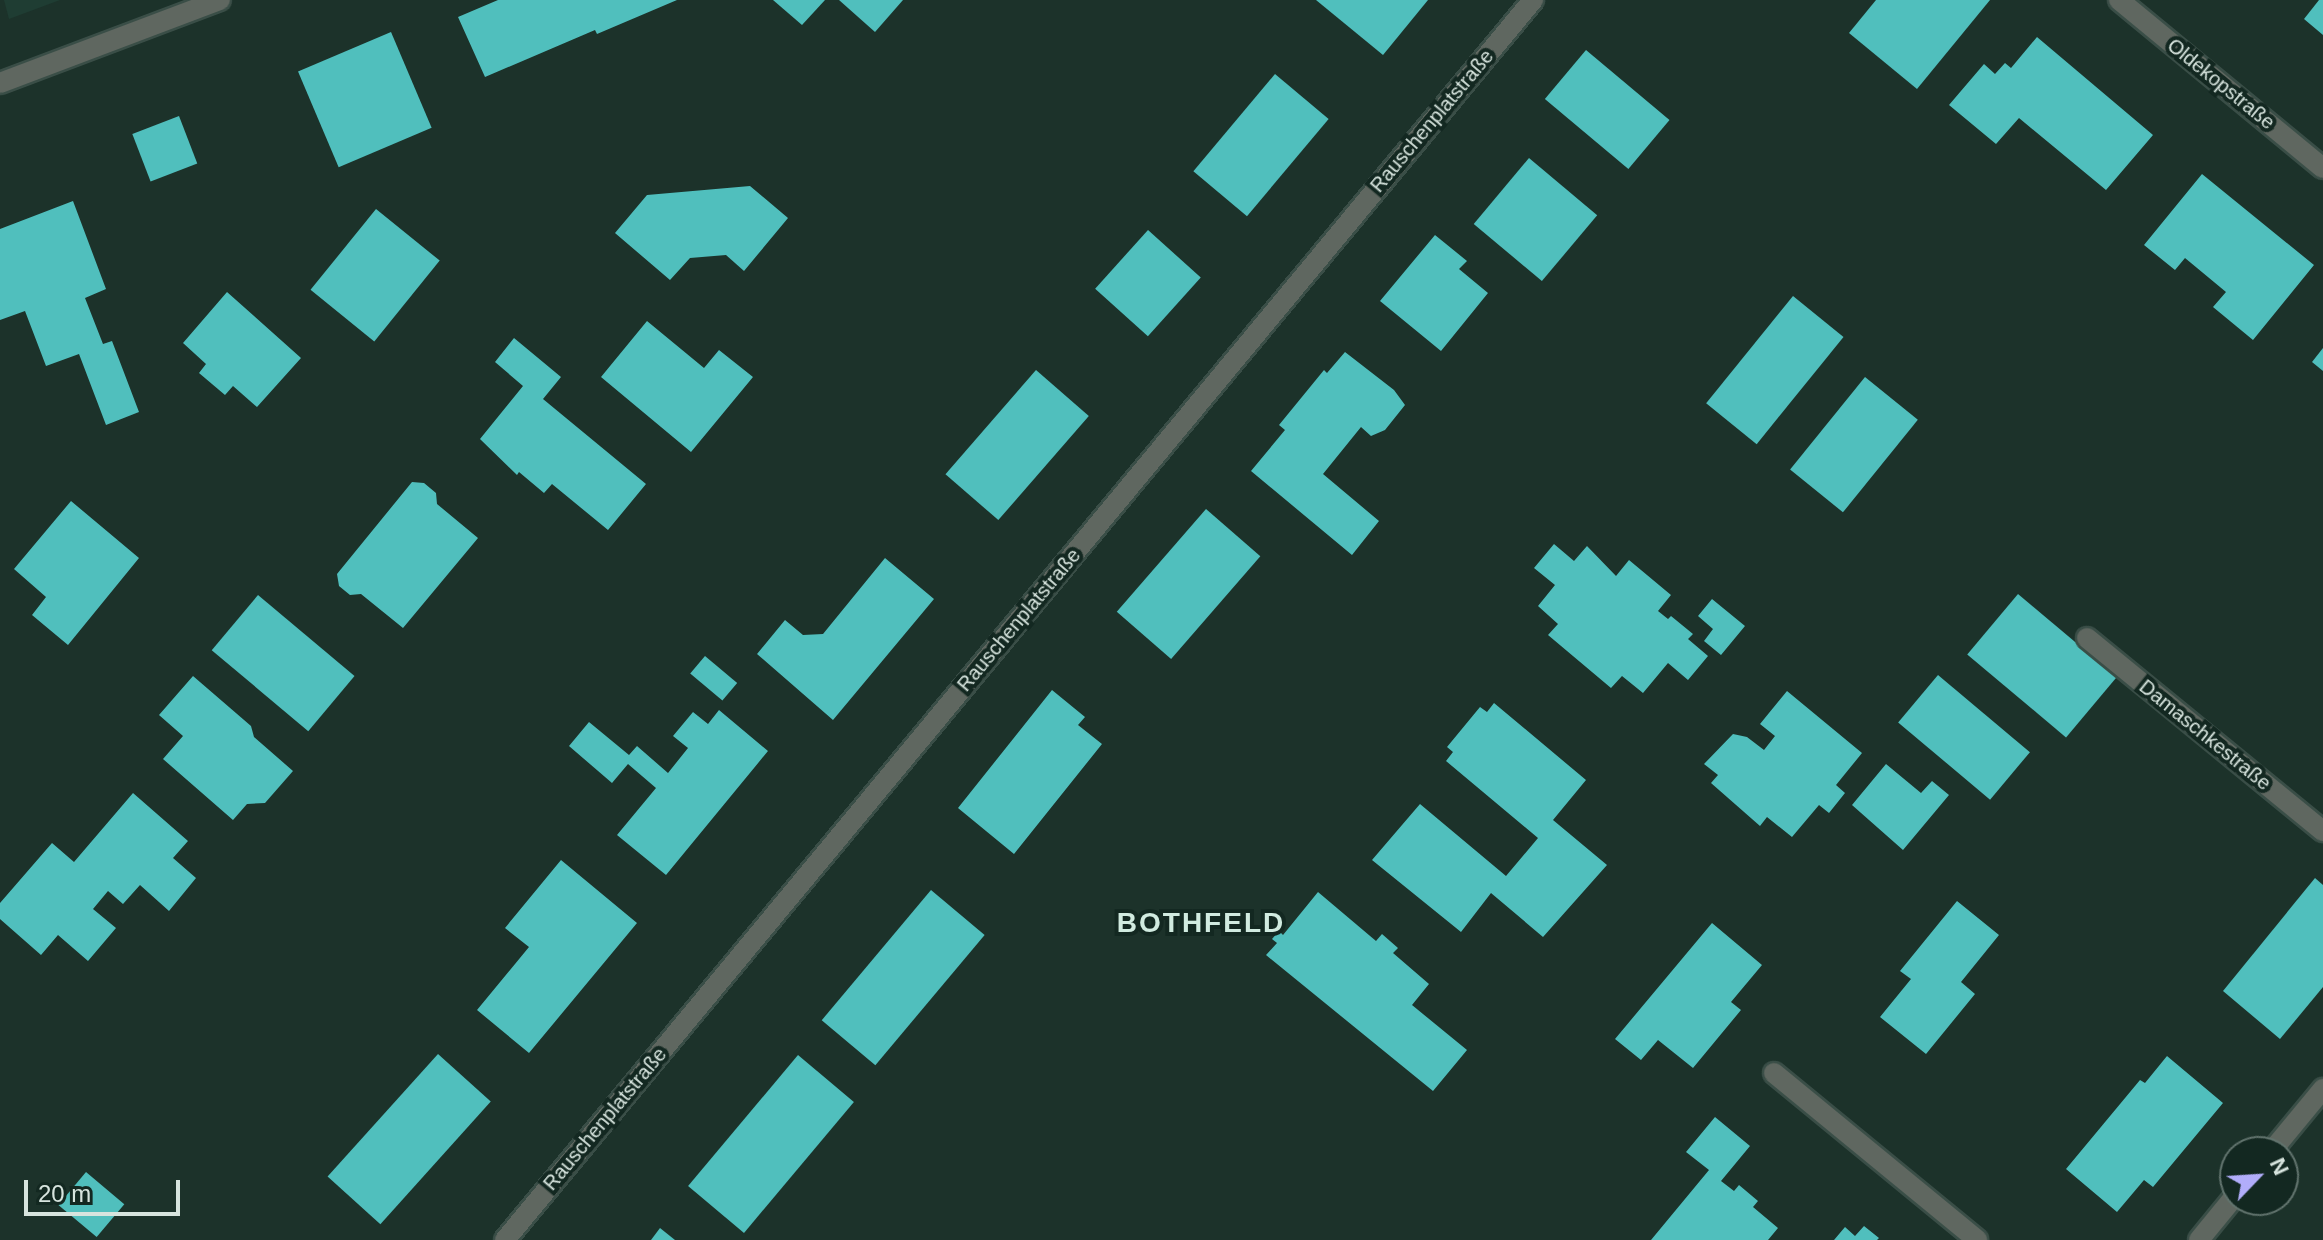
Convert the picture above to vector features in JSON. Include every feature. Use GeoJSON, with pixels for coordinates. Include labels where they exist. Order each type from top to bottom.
{"type":"FeatureCollection","features":[{"type":"Feature","properties":{"kind":"street"},"geometry":{"type":"LineString","coordinates":[[0,83],[220,0]]}},
{"type":"Feature","properties":{"kind":"street","name":"Rauschenplatstraße"},"geometry":{"type":"LineString","coordinates":[[505,1240],[1533,0]]}},
{"type":"Feature","properties":{"kind":"street","name":"Oldekopstraße"},"geometry":{"type":"LineString","coordinates":[[2119,0],[2323,168]]}},
{"type":"Feature","properties":{"kind":"street","name":"Damaschkestraße"},"geometry":{"type":"LineString","coordinates":[[2087,638],[2323,831]]}},
{"type":"Feature","properties":{"kind":"street"},"geometry":{"type":"LineString","coordinates":[[1774,1073],[1977,1240]]}},
{"type":"Feature","properties":{"kind":"street"},"geometry":{"type":"LineString","coordinates":[[2284,1136],[2323,1089]]}},
{"type":"Feature","properties":{"kind":"street"},"geometry":{"type":"LineString","coordinates":[[2199,1240],[2219,1216]]}},
{"type":"Feature","properties":{"kind":"shaded area"},"geometry":{"type":"Polygon","coordinates":[[[4,0],[60,0],[9,19],[4,0]]]}},
{"type":"Feature","properties":{"kind":"building"},"geometry":{"type":"Polygon","coordinates":[[[498,0],[677,0],[597,34],[595,30],[485,77],[458,17],[498,0]]]}},
{"type":"Feature","properties":{"kind":"building"},"geometry":{"type":"Polygon","coordinates":[[[773,0],[825,0],[802,25],[773,0]]]}},
{"type":"Feature","properties":{"kind":"building"},"geometry":{"type":"Polygon","coordinates":[[[839,0],[903,0],[875,32],[839,0]]]}},
{"type":"Feature","properties":{"kind":"building"},"geometry":{"type":"Polygon","coordinates":[[[1316,0],[1428,0],[1383,55],[1316,0]]]}},
{"type":"Feature","properties":{"kind":"building"},"geometry":{"type":"Polygon","coordinates":[[[1876,0],[1990,0],[1917,89],[1849,33],[1876,0]]]}},
{"type":"Feature","properties":{"kind":"building"},"geometry":{"type":"Polygon","coordinates":[[[2319,0],[2323,0],[2323,35],[2304,19],[2319,0]]]}},
{"type":"Feature","properties":{"kind":"building"},"geometry":{"type":"Polygon","coordinates":[[[391,32],[432,128],[339,167],[298,71],[391,32]]]}},
{"type":"Feature","properties":{"kind":"building"},"geometry":{"type":"Polygon","coordinates":[[[2037,37],[2153,135],[2106,190],[2019,118],[1996,144],[1949,105],[1984,64],[1995,74],[2005,63],[2011,68],[2037,37]]]}},
{"type":"Feature","properties":{"kind":"building"},"geometry":{"type":"Polygon","coordinates":[[[1586,50],[1669,120],[1628,169],[1545,99],[1586,50]]]}},
{"type":"Feature","properties":{"kind":"building"},"geometry":{"type":"Polygon","coordinates":[[[1275,74],[1329,119],[1247,216],[1193,171],[1275,74]]]}},
{"type":"Feature","properties":{"kind":"building"},"geometry":{"type":"Polygon","coordinates":[[[179,116],[197,164],[151,182],[132,134],[179,116]]]}},
{"type":"Feature","properties":{"kind":"building"},"geometry":{"type":"Polygon","coordinates":[[[1529,158],[1597,215],[1542,281],[1474,224],[1529,158]]]}},
{"type":"Feature","properties":{"kind":"building"},"geometry":{"type":"Polygon","coordinates":[[[2202,174],[2314,265],[2253,340],[2213,307],[2226,292],[2185,258],[2175,270],[2144,245],[2202,174]]]}},
{"type":"Feature","properties":{"kind":"building"},"geometry":{"type":"Polygon","coordinates":[[[750,186],[788,218],[744,271],[726,255],[690,258],[670,280],[615,233],[647,195],[750,186]]]}},
{"type":"Feature","properties":{"kind":"building"},"geometry":{"type":"Polygon","coordinates":[[[73,201],[106,289],[85,298],[103,344],[112,341],[139,412],[106,425],[79,354],[46,366],[25,311],[0,320],[0,229],[73,201]]]}},
{"type":"Feature","properties":{"kind":"building"},"geometry":{"type":"Polygon","coordinates":[[[376,209],[440,261],[374,341],[311,290],[376,209]]]}},
{"type":"Feature","properties":{"kind":"building"},"geometry":{"type":"Polygon","coordinates":[[[1148,230],[1201,278],[1148,336],[1095,289],[1148,230]]]}},
{"type":"Feature","properties":{"kind":"building"},"geometry":{"type":"Polygon","coordinates":[[[1435,235],[1467,261],[1459,269],[1488,293],[1441,351],[1380,301],[1435,235]]]}},
{"type":"Feature","properties":{"kind":"building"},"geometry":{"type":"Polygon","coordinates":[[[227,292],[301,358],[257,407],[233,386],[225,395],[199,373],[206,364],[183,343],[227,292]]]}},
{"type":"Feature","properties":{"kind":"building"},"geometry":{"type":"Polygon","coordinates":[[[1793,296],[1844,337],[1757,444],[1706,403],[1793,296]]]}},
{"type":"Feature","properties":{"kind":"building"},"geometry":{"type":"Polygon","coordinates":[[[647,321],[704,368],[719,350],[753,377],[691,452],[601,377],[647,321]]]}},
{"type":"Feature","properties":{"kind":"building"},"geometry":{"type":"Polygon","coordinates":[[[514,338],[561,377],[543,399],[646,484],[608,530],[552,484],[544,493],[519,472],[517,475],[480,439],[523,386],[495,362],[514,338]]]}},
{"type":"Feature","properties":{"kind":"building"},"geometry":{"type":"Polygon","coordinates":[[[2323,348],[2323,371],[2312,362],[2323,348]]]}},
{"type":"Feature","properties":{"kind":"building"},"geometry":{"type":"Polygon","coordinates":[[[1345,352],[1394,390],[1405,405],[1385,430],[1371,436],[1361,427],[1323,474],[1379,521],[1352,555],[1251,471],[1285,430],[1279,425],[1324,370],[1327,373],[1345,352]]]}},
{"type":"Feature","properties":{"kind":"building"},"geometry":{"type":"Polygon","coordinates":[[[1036,370],[1089,416],[998,520],[945,474],[1036,370]]]}},
{"type":"Feature","properties":{"kind":"building"},"geometry":{"type":"Polygon","coordinates":[[[1865,377],[1918,420],[1843,512],[1790,469],[1865,377]]]}},
{"type":"Feature","properties":{"kind":"building"},"geometry":{"type":"Polygon","coordinates":[[[412,482],[424,483],[436,493],[437,504],[478,538],[403,628],[361,594],[350,595],[339,586],[337,574],[412,482]]]}},
{"type":"Feature","properties":{"kind":"building"},"geometry":{"type":"Polygon","coordinates":[[[71,501],[139,558],[68,645],[32,615],[46,597],[14,569],[71,501]]]}},
{"type":"Feature","properties":{"kind":"building"},"geometry":{"type":"Polygon","coordinates":[[[1206,509],[1260,556],[1171,659],[1117,612],[1206,509]]]}},
{"type":"Feature","properties":{"kind":"building"},"geometry":{"type":"Polygon","coordinates":[[[1554,544],[1574,561],[1587,546],[1616,576],[1629,560],[1671,595],[1658,611],[1668,619],[1671,616],[1693,634],[1688,639],[1708,656],[1688,680],[1668,663],[1643,693],[1622,676],[1611,688],[1548,635],[1558,624],[1538,606],[1555,585],[1534,568],[1554,544]]]}},
{"type":"Feature","properties":{"kind":"building"},"geometry":{"type":"Polygon","coordinates":[[[885,558],[934,599],[833,720],[757,654],[785,620],[803,635],[823,634],[885,558]]]}},
{"type":"Feature","properties":{"kind":"building"},"geometry":{"type":"Polygon","coordinates":[[[2018,594],[2117,677],[2066,737],[1967,655],[2018,594]]]}},
{"type":"Feature","properties":{"kind":"building"},"geometry":{"type":"Polygon","coordinates":[[[258,595],[355,676],[308,731],[212,650],[258,595]]]}},
{"type":"Feature","properties":{"kind":"building"},"geometry":{"type":"Polygon","coordinates":[[[1712,599],[1745,626],[1721,655],[1704,641],[1713,629],[1698,616],[1712,599]]]}},
{"type":"Feature","properties":{"kind":"building"},"geometry":{"type":"Polygon","coordinates":[[[705,656],[737,683],[722,701],[690,674],[705,656]]]}},
{"type":"Feature","properties":{"kind":"building"},"geometry":{"type":"Polygon","coordinates":[[[1938,675],[2030,752],[1990,800],[1898,722],[1938,675]]]}},
{"type":"Feature","properties":{"kind":"building"},"geometry":{"type":"Polygon","coordinates":[[[193,676],[251,726],[254,737],[293,771],[265,803],[247,804],[233,820],[163,759],[183,736],[159,715],[193,676]]]}},
{"type":"Feature","properties":{"kind":"building"},"geometry":{"type":"Polygon","coordinates":[[[1052,690],[1085,717],[1078,725],[1102,744],[1014,854],[958,808],[1052,690]]]}},
{"type":"Feature","properties":{"kind":"building"},"geometry":{"type":"Polygon","coordinates":[[[1787,691],[1862,753],[1836,785],[1845,793],[1829,813],[1819,805],[1792,837],[1767,817],[1760,826],[1711,783],[1718,775],[1704,764],[1733,734],[1747,737],[1764,750],[1775,736],[1760,724],[1787,691]]]}},
{"type":"Feature","properties":{"kind":"building"},"geometry":{"type":"Polygon","coordinates":[[[1494,703],[1586,780],[1553,820],[1607,865],[1543,937],[1491,893],[1461,932],[1372,860],[1420,804],[1506,876],[1538,838],[1446,761],[1453,752],[1447,747],[1480,707],[1487,712],[1494,703]]]}},
{"type":"Feature","properties":{"kind":"building"},"geometry":{"type":"Polygon","coordinates":[[[719,710],[768,751],[666,875],[617,835],[656,788],[628,764],[612,783],[569,746],[589,722],[629,755],[637,746],[668,773],[688,748],[673,736],[693,712],[708,724],[719,710]]]}},
{"type":"Feature","properties":{"kind":"building"},"geometry":{"type":"Polygon","coordinates":[[[1886,764],[1921,793],[1932,781],[1949,795],[1903,850],[1852,805],[1886,764]]]}},
{"type":"Feature","properties":{"kind":"building"},"geometry":{"type":"Polygon","coordinates":[[[133,793],[188,841],[173,858],[196,878],[169,911],[140,885],[123,904],[108,891],[93,909],[116,928],[88,961],[58,935],[41,955],[0,919],[0,903],[52,843],[74,862],[133,793]]]}},
{"type":"Feature","properties":{"kind":"building"},"geometry":{"type":"Polygon","coordinates":[[[561,860],[637,923],[529,1053],[477,1010],[529,947],[505,928],[561,860]]]}},
{"type":"Feature","properties":{"kind":"building"},"geometry":{"type":"Polygon","coordinates":[[[2315,878],[2323,885],[2323,987],[2280,1039],[2223,991],[2315,878]]]}},
{"type":"Feature","properties":{"kind":"building"},"geometry":{"type":"Polygon","coordinates":[[[931,890],[985,935],[875,1065],[822,1020],[931,890]]]}},
{"type":"Feature","properties":{"kind":"building"},"geometry":{"type":"Polygon","coordinates":[[[1318,892],[1376,941],[1382,934],[1398,948],[1393,953],[1429,984],[1412,1005],[1467,1050],[1433,1091],[1266,955],[1277,943],[1272,939],[1279,931],[1283,935],[1318,892]]]}},
{"type":"Feature","properties":{"kind":"building"},"geometry":{"type":"Polygon","coordinates":[[[1957,901],[1999,935],[1961,982],[1975,994],[1926,1054],[1880,1017],[1911,979],[1900,971],[1957,901]]]}},
{"type":"Feature","properties":{"kind":"building"},"geometry":{"type":"Polygon","coordinates":[[[1712,923],[1762,965],[1731,1002],[1741,1010],[1693,1068],[1658,1040],[1641,1060],[1615,1039],[1712,923]]]}},
{"type":"Feature","properties":{"kind":"building"},"geometry":{"type":"Polygon","coordinates":[[[438,1054],[491,1102],[380,1224],[328,1177],[438,1054]]]}},
{"type":"Feature","properties":{"kind":"building"},"geometry":{"type":"Polygon","coordinates":[[[798,1055],[854,1102],[744,1233],[688,1186],[798,1055]]]}},
{"type":"Feature","properties":{"kind":"building"},"geometry":{"type":"Polygon","coordinates":[[[2167,1056],[2223,1103],[2153,1187],[2144,1180],[2117,1212],[2066,1169],[2140,1080],[2145,1083],[2167,1056]]]}},
{"type":"Feature","properties":{"kind":"building"},"geometry":{"type":"Polygon","coordinates":[[[1715,1117],[1750,1146],[1721,1181],[1734,1191],[1739,1185],[1758,1201],[1753,1207],[1778,1228],[1768,1240],[1651,1240],[1709,1170],[1686,1152],[1715,1117]]]}},
{"type":"Feature","properties":{"kind":"building"},"geometry":{"type":"Polygon","coordinates":[[[86,1172],[124,1204],[97,1237],[58,1205],[86,1172]]]}},
{"type":"Feature","properties":{"kind":"building"},"geometry":{"type":"Polygon","coordinates":[[[1864,1226],[1879,1238],[1834,1240],[1845,1227],[1855,1236],[1864,1226]]]}},
{"type":"Feature","properties":{"kind":"building"},"geometry":{"type":"Polygon","coordinates":[[[660,1228],[675,1240],[651,1240],[660,1228]]]}},
{"type":"Feature","properties":{"kind":"district","name":"BOTHFELD"},"geometry":{"type":"Point","coordinates":[1201,923]}}]}
